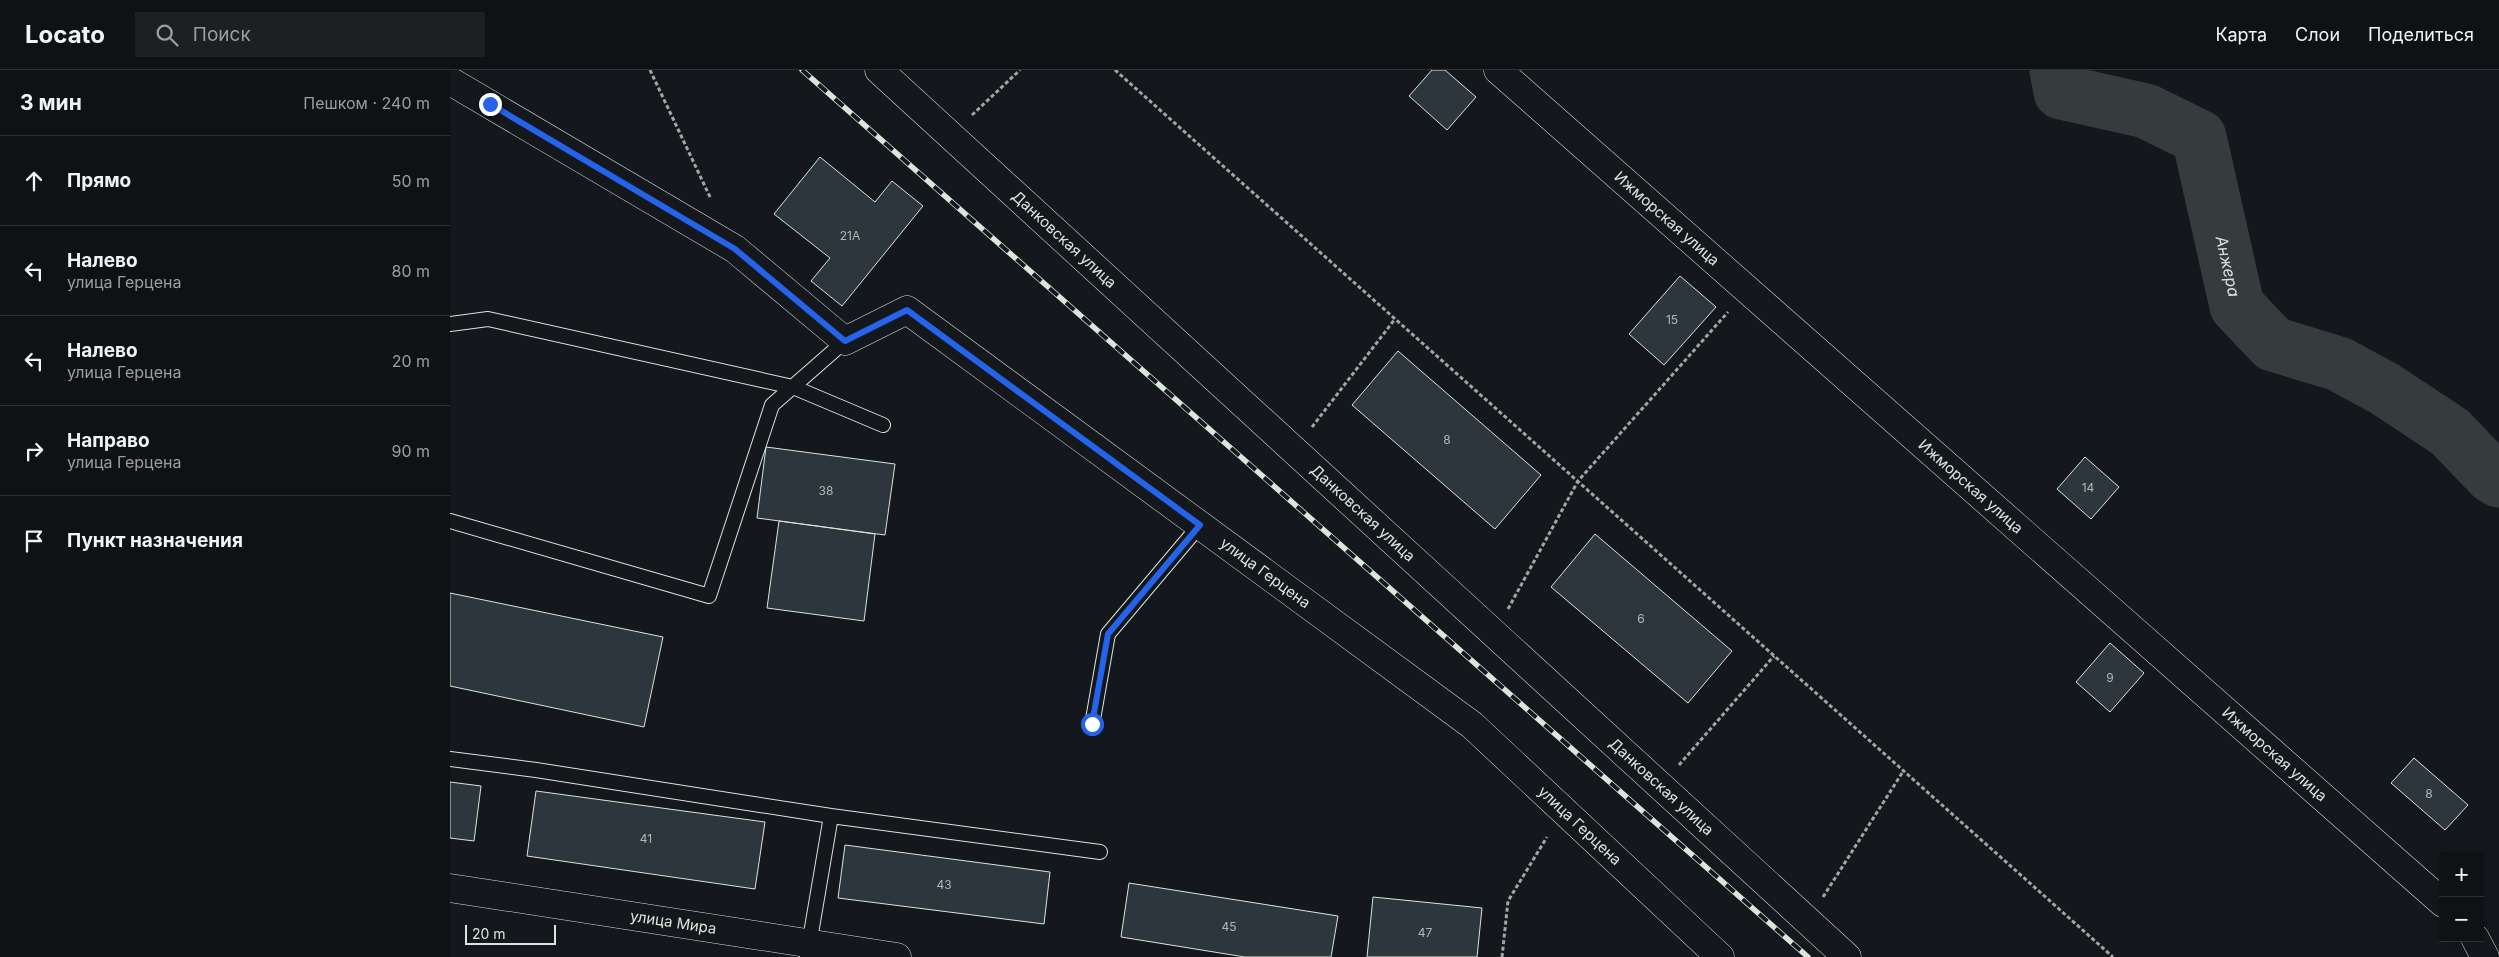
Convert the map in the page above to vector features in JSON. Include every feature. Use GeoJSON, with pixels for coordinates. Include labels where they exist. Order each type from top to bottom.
{"type":"FeatureCollection","features":[{"type":"Feature","properties":{"kind":"street","name":"Данковская улица"},"geometry":{"type":"LineString","coordinates":[[879,70],[1847,957]]}},
{"type":"Feature","properties":{"kind":"street","name":"Ижморская улица"},"geometry":{"type":"LineString","coordinates":[[1498,70],[2439,899]]}},
{"type":"Feature","properties":{"kind":"street"},"geometry":{"type":"LineString","coordinates":[[450,81],[735,249],[845,341]]}},
{"type":"Feature","properties":{"kind":"street","name":"улица Герцена"},"geometry":{"type":"LineString","coordinates":[[845,341],[907,310],[1472,725],[1720,957]]}},
{"type":"Feature","properties":{"kind":"street","name":"улица Мира"},"geometry":{"type":"LineString","coordinates":[[450,888],[808,950],[897,957]]}},
{"type":"Feature","properties":{"kind":"street"},"geometry":{"type":"LineString","coordinates":[[2477,942],[2485,957]]}},
{"type":"Feature","properties":{"kind":"lane"},"geometry":{"type":"LineString","coordinates":[[450,324],[488,319],[792,387],[883,425]]}},
{"type":"Feature","properties":{"kind":"lane"},"geometry":{"type":"LineString","coordinates":[[450,521],[709,596],[772,405],[845,341]]}},
{"type":"Feature","properties":{"kind":"lane"},"geometry":{"type":"LineString","coordinates":[[1092,724],[1108,634],[1200,525]]}},
{"type":"Feature","properties":{"kind":"lane"},"geometry":{"type":"LineString","coordinates":[[450,759],[536,770],[831,816],[1100,852]]}},
{"type":"Feature","properties":{"kind":"lane"},"geometry":{"type":"LineString","coordinates":[[808,950],[831,816]]}},
{"type":"Feature","properties":{"kind":"path"},"geometry":{"type":"LineString","coordinates":[[650,70],[714,204]]}},
{"type":"Feature","properties":{"kind":"path"},"geometry":{"type":"LineString","coordinates":[[952,135],[1020,70]]}},
{"type":"Feature","properties":{"kind":"path"},"geometry":{"type":"LineString","coordinates":[[1115,70],[2113,957]]}},
{"type":"Feature","properties":{"kind":"path"},"geometry":{"type":"LineString","coordinates":[[1494,633],[1578,481],[1748,291]]}},
{"type":"Feature","properties":{"kind":"path"},"geometry":{"type":"LineString","coordinates":[[1295,450],[1395,319]]}},
{"type":"Feature","properties":{"kind":"path"},"geometry":{"type":"LineString","coordinates":[[1660,786],[1774,656]]}},
{"type":"Feature","properties":{"kind":"path"},"geometry":{"type":"LineString","coordinates":[[1808,921],[1904,770]]}},
{"type":"Feature","properties":{"kind":"path"},"geometry":{"type":"LineString","coordinates":[[1502,957],[1508,901],[1563,811]]}},
{"type":"Feature","properties":{"kind":"building"},"geometry":{"type":"Polygon","coordinates":[[[1432,70],[1445,70],[1476,97],[1447,130],[1409,96],[1432,70]]]}},
{"type":"Feature","properties":{"kind":"building"},"geometry":{"type":"Polygon","coordinates":[[[820,157],[875,202],[892,181],[923,206],[842,306],[811,281],[830,258],[774,214],[820,157]]]}},
{"type":"Feature","properties":{"kind":"building"},"geometry":{"type":"Polygon","coordinates":[[[1680,276],[1716,307],[1664,365],[1629,334],[1680,276]]]}},
{"type":"Feature","properties":{"kind":"building"},"geometry":{"type":"Polygon","coordinates":[[[1398,351],[1541,475],[1495,529],[1352,405],[1398,351]]]}},
{"type":"Feature","properties":{"kind":"building"},"geometry":{"type":"Polygon","coordinates":[[[766,447],[895,464],[885,535],[757,518],[766,447]]]}},
{"type":"Feature","properties":{"kind":"building"},"geometry":{"type":"Polygon","coordinates":[[[2085,457],[2119,487],[2091,519],[2057,489],[2085,457]]]}},
{"type":"Feature","properties":{"kind":"building"},"geometry":{"type":"Polygon","coordinates":[[[779,521],[875,534],[864,621],[767,608],[779,521]]]}},
{"type":"Feature","properties":{"kind":"building"},"geometry":{"type":"Polygon","coordinates":[[[1595,534],[1732,651],[1688,703],[1551,587],[1595,534]]]}},
{"type":"Feature","properties":{"kind":"building"},"geometry":{"type":"Polygon","coordinates":[[[450,593],[663,637],[644,727],[450,686],[450,593]]]}},
{"type":"Feature","properties":{"kind":"building"},"geometry":{"type":"Polygon","coordinates":[[[2110,643],[2144,673],[2110,712],[2076,682],[2110,643]]]}},
{"type":"Feature","properties":{"kind":"building"},"geometry":{"type":"Polygon","coordinates":[[[2414,758],[2468,805],[2445,830],[2391,783],[2414,758]]]}},
{"type":"Feature","properties":{"kind":"building"},"geometry":{"type":"Polygon","coordinates":[[[450,782],[481,786],[474,841],[450,838],[450,782]]]}},
{"type":"Feature","properties":{"kind":"building"},"geometry":{"type":"Polygon","coordinates":[[[536,791],[765,822],[755,889],[527,856],[536,791]]]}},
{"type":"Feature","properties":{"kind":"building"},"geometry":{"type":"Polygon","coordinates":[[[845,845],[1050,872],[1044,924],[838,898],[845,845]]]}},
{"type":"Feature","properties":{"kind":"building"},"geometry":{"type":"Polygon","coordinates":[[[1129,883],[1338,916],[1331,957],[1245,957],[1121,937],[1129,883]]]}},
{"type":"Feature","properties":{"kind":"building"},"geometry":{"type":"Polygon","coordinates":[[[1373,897],[1482,908],[1477,957],[1367,957],[1373,897]]]}},
{"type":"Feature","properties":{"kind":"waterway","name":"Анжера"},"geometry":{"type":"LineString","coordinates":[[2057,70],[2061,92],[2146,111],[2199,137],[2237,306],[2273,344],[2339,364],[2385,389],[2450,432],[2492,476],[2499,480]]}},
{"type":"Feature","properties":{"kind":"railway"},"geometry":{"type":"LineString","coordinates":[[802,70],[1808,957]]}},
{"type":"Feature","properties":{"kind":"route"},"geometry":{"type":"LineString","coordinates":[[490,104],[735,249],[845,341],[907,310],[1200,525],[1108,634],[1092,724]]}}]}
